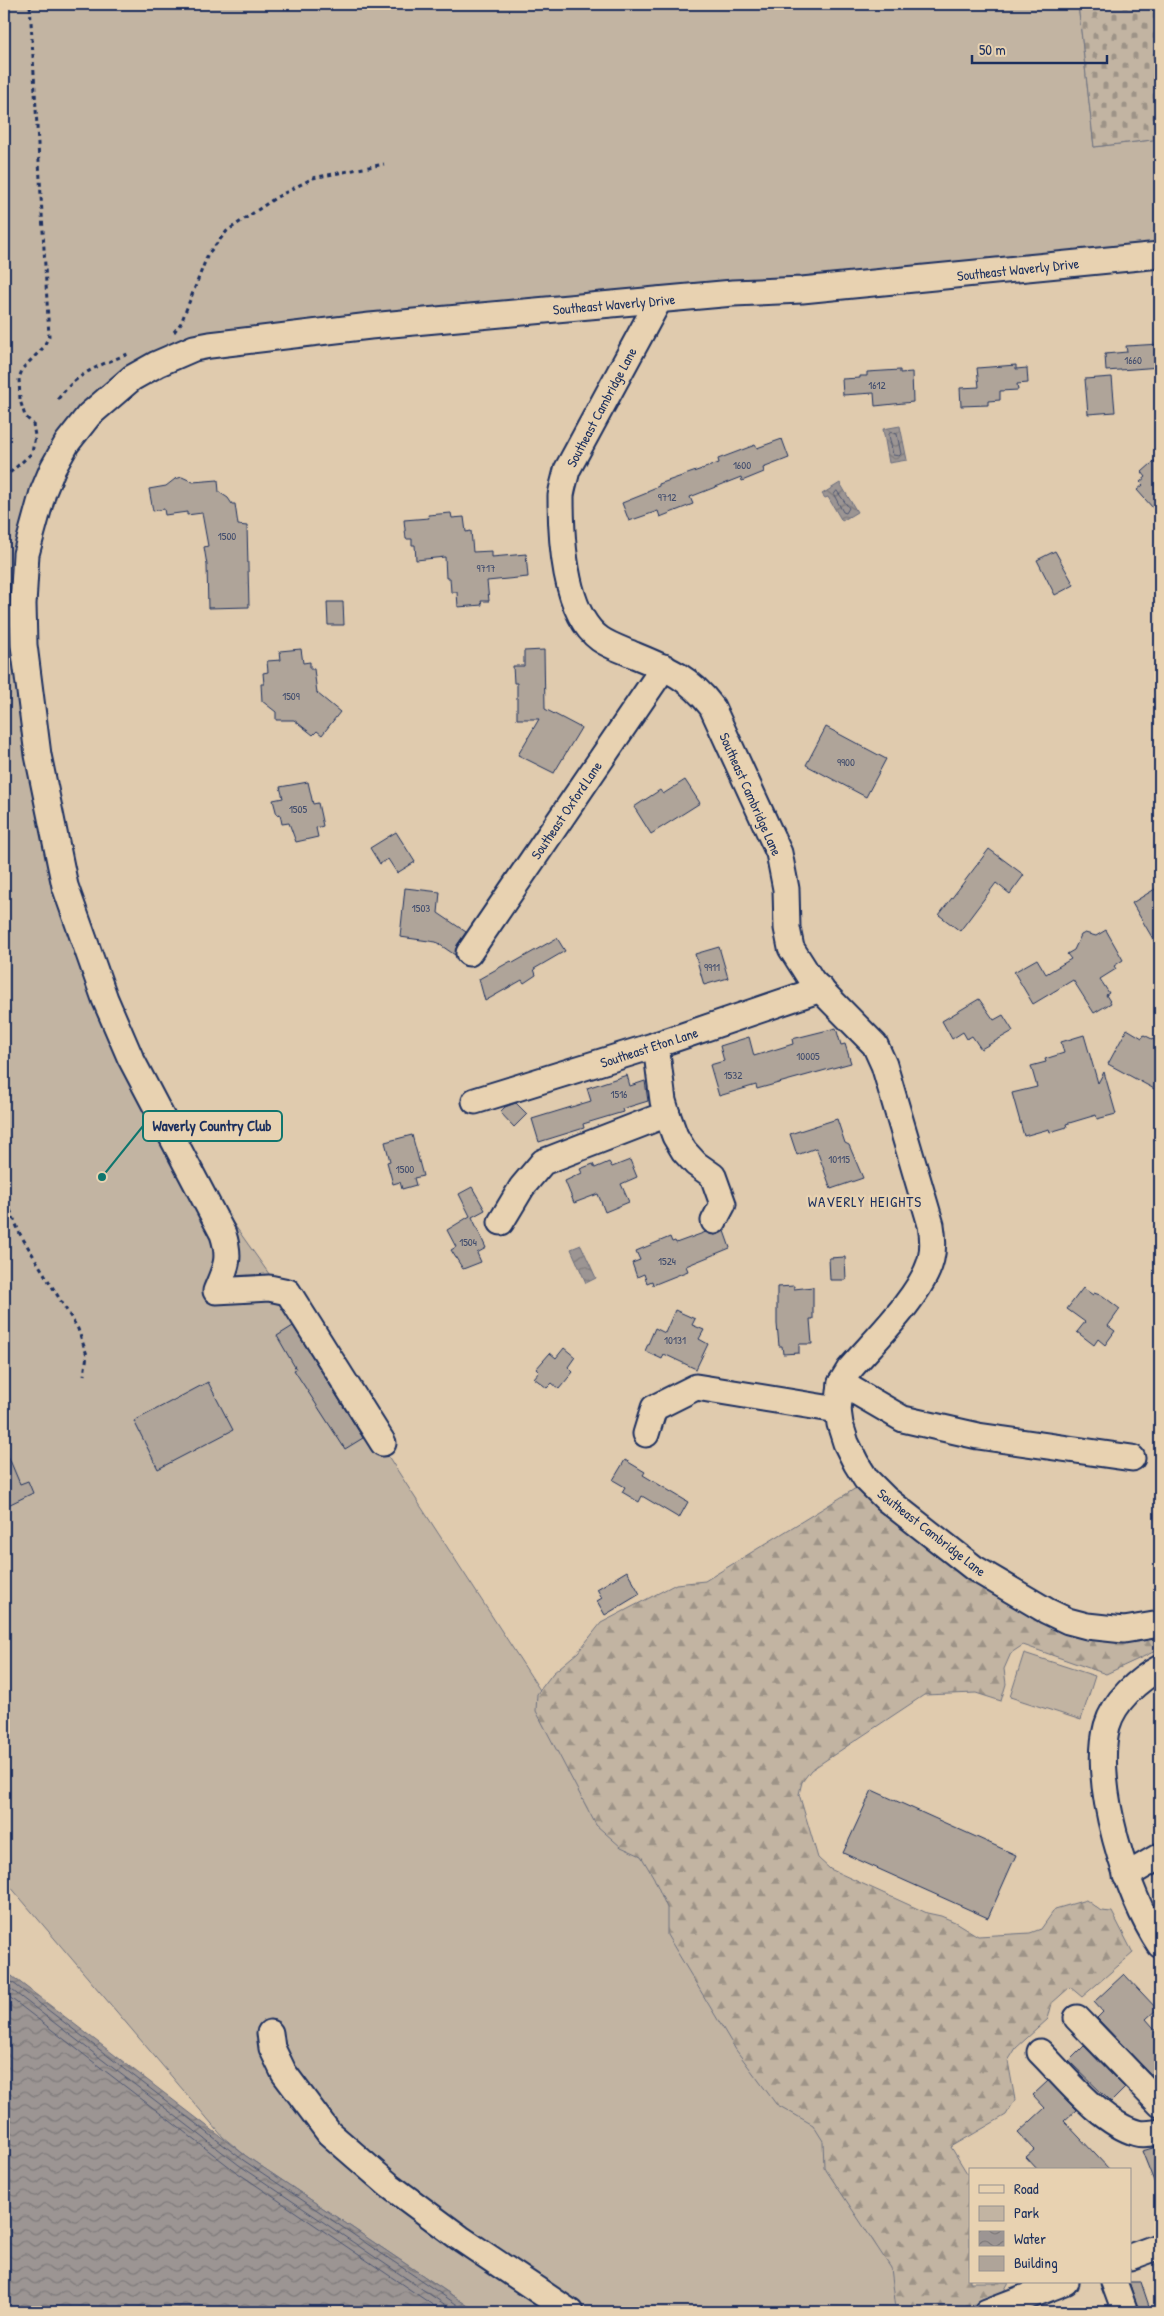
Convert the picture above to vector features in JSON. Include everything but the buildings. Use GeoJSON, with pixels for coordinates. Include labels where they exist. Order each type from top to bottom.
{"type":"FeatureCollection","features":[{"type":"Feature","properties":{"kind":"street","name":"Southeast Waverly Drive"},"geometry":{"type":"LineString","coordinates":[[383,1442],[288,1292],[269,1288],[216,1291],[225,1270],[229,1252],[223,1234],[130,1057],[105,999],[65,886],[38,755],[24,645],[23,604],[26,554],[43,492],[53,468],[67,443],[89,414],[132,378],[157,364],[194,348],[210,345],[370,326],[659,300],[812,289],[1160,255]]}},
{"type":"Feature","properties":{"kind":"street","name":"Southeast Cambridge Lane"},"geometry":{"type":"LineString","coordinates":[[659,300],[567,470],[561,494],[568,581],[578,609],[588,628],[601,640],[664,667],[698,689],[712,707],[778,853],[786,889],[787,928],[791,948],[812,980],[875,1045],[884,1065],[931,1225],[934,1243],[931,1261],[913,1293],[849,1370],[841,1383],[838,1410],[846,1443],[866,1479],[886,1499],[974,1568],[1046,1611],[1078,1624],[1105,1629],[1124,1630],[1160,1624]]}},
{"type":"Feature","properties":{"kind":"street","name":"Southeast Oxford Lane"},"geometry":{"type":"LineString","coordinates":[[469,953],[664,667]]}},
{"type":"Feature","properties":{"kind":"street","name":"Southeast Eton Lane"},"geometry":{"type":"LineString","coordinates":[[475,1101],[656,1045],[821,990]]}},
{"type":"Feature","properties":{"kind":"street"},"geometry":{"type":"LineString","coordinates":[[656,1045],[662,1101],[675,1136],[684,1151],[696,1164],[712,1176],[723,1204],[714,1221]]}},
{"type":"Feature","properties":{"kind":"street"},"geometry":{"type":"LineString","coordinates":[[501,1222],[522,1187],[543,1162],[666,1114]]}},
{"type":"Feature","properties":{"kind":"street"},"geometry":{"type":"LineString","coordinates":[[841,1383],[903,1418],[978,1436],[1132,1458]]}},
{"type":"Feature","properties":{"kind":"street"},"geometry":{"type":"LineString","coordinates":[[646,1434],[654,1408],[696,1387],[838,1410]]}},
{"type":"Feature","properties":{"kind":"street"},"geometry":{"type":"LineString","coordinates":[[1160,1668],[1145,1676],[1119,1704],[1108,1724],[1103,1756],[1110,1808],[1119,1853],[1126,1876],[1143,1915],[1160,1945]]}},
{"type":"Feature","properties":{"kind":"street"},"geometry":{"type":"LineString","coordinates":[[1126,1876],[1160,1856]]}},
{"type":"Feature","properties":{"kind":"street"},"geometry":{"type":"LineString","coordinates":[[1076,2018],[1160,2104]]}},
{"type":"Feature","properties":{"kind":"street"},"geometry":{"type":"LineString","coordinates":[[270,2033],[272,2048],[284,2073],[309,2109],[335,2139],[382,2180],[460,2238],[570,2312]]}},
{"type":"Feature","properties":{"kind":"street"},"geometry":{"type":"LineString","coordinates":[[1040,2052],[1095,2107],[1117,2124],[1139,2134],[1160,2132]]}},
{"type":"Feature","properties":{"kind":"street"},"geometry":{"type":"LineString","coordinates":[[1132,2256],[1160,2248]]}},
{"type":"Feature","properties":{"kind":"street"},"geometry":{"type":"LineString","coordinates":[[987,2312],[1060,2284]]}},
{"type":"Feature","properties":{"kind":"street"},"geometry":{"type":"LineString","coordinates":[[1115,2284],[1125,2312]]}},
{"type":"Feature","properties":{"kind":"path"},"geometry":{"type":"LineString","coordinates":[[4,478],[32,453],[35,436],[33,424],[25,416],[20,400],[19,378],[23,368],[43,348],[49,336],[30,4]]}},
{"type":"Feature","properties":{"kind":"path"},"geometry":{"type":"LineString","coordinates":[[168,336],[176,331],[181,323],[208,254],[227,232],[275,198],[313,178],[384,164]]}},
{"type":"Feature","properties":{"kind":"path"},"geometry":{"type":"LineString","coordinates":[[58,399],[69,384],[86,371],[132,352]]}},
{"type":"Feature","properties":{"kind":"path"},"geometry":{"type":"LineString","coordinates":[[4,1195],[20,1234],[78,1329],[87,1355],[84,1375]]}},
{"type":"Feature","properties":{"kind":"green space"},"geometry":{"type":"Polygon","coordinates":[[[4,4],[1078,4],[1094,147],[1160,139],[1160,243],[224,331],[63,433],[12,643],[122,1066],[279,1288],[904,2251],[911,2291],[898,2312],[477,2312],[246,2156],[223,2137],[4,1879],[4,4]]]}},
{"type":"Feature","properties":{"kind":"green space"},"geometry":{"type":"Polygon","coordinates":[[[1078,4],[1160,4],[1160,139],[1094,147],[1078,4]]]}},
{"type":"Feature","properties":{"kind":"green space"},"geometry":{"type":"Polygon","coordinates":[[[861,1485],[1023,1602],[1160,1632],[1160,1649],[1106,1674],[1023,1645],[1011,1653],[1004,1669],[1006,1684],[1001,1701],[976,1693],[924,1695],[811,1770],[802,1782],[799,1794],[818,1858],[830,1869],[927,1913],[955,1922],[978,1936],[1030,1933],[1041,1929],[1055,1909],[1086,1900],[1101,1911],[1112,1912],[1133,1953],[1082,1997],[1070,1987],[1052,2003],[1048,2019],[1016,2048],[1008,2061],[1015,2100],[1006,2115],[951,2147],[969,2176],[969,2284],[1008,2284],[1004,2291],[957,2312],[898,2312],[896,2309],[891,2268],[824,2167],[823,2141],[813,2125],[776,2104],[736,2050],[667,1935],[667,1908],[654,1878],[641,1856],[621,1847],[596,1825],[536,1711],[537,1694],[553,1673],[578,1652],[601,1623],[676,1584],[705,1581],[861,1485]]]}},
{"type":"Feature","properties":{"kind":"green space"},"geometry":{"type":"Polygon","coordinates":[[[1024,1653],[1095,1676],[1081,1720],[1010,1697],[1024,1653]]]}},
{"type":"Feature","properties":{"kind":"water"},"geometry":{"type":"Polygon","coordinates":[[[900,426],[907,460],[889,463],[883,429],[900,426]]]}},
{"type":"Feature","properties":{"kind":"water"},"geometry":{"type":"Polygon","coordinates":[[[840,483],[857,512],[842,521],[828,497],[825,498],[822,494],[840,483]]]}},
{"type":"Feature","properties":{"kind":"water"},"geometry":{"type":"Polygon","coordinates":[[[581,1245],[596,1278],[586,1283],[571,1249],[581,1245]]]}},
{"type":"Feature","properties":{"kind":"water"},"geometry":{"type":"Polygon","coordinates":[[[4,1970],[246,2156],[477,2312],[4,2312],[4,1970]]]}},
{"type":"Feature","properties":{"kind":"place","name":"Waverly Country Club"},"geometry":{"type":"Point","coordinates":[102,1177]}},
{"type":"Feature","properties":{"kind":"district","name":"WAVERLY HEIGHTS"},"geometry":{"type":"Point","coordinates":[865,1201]}}]}
